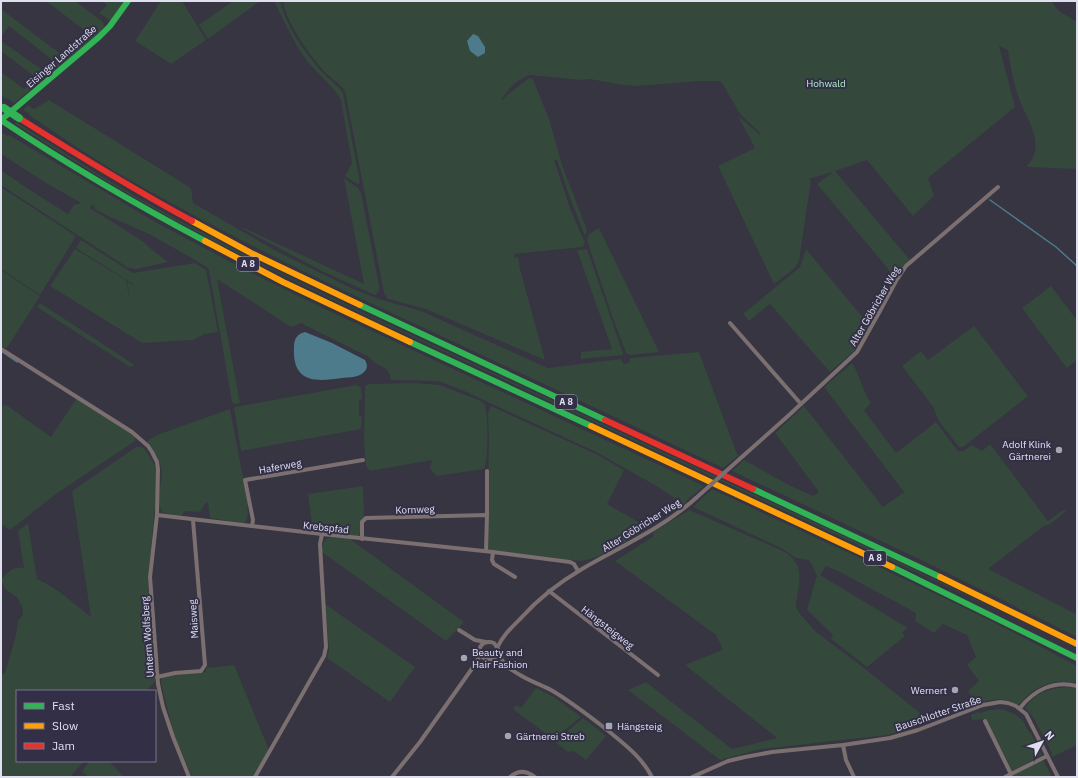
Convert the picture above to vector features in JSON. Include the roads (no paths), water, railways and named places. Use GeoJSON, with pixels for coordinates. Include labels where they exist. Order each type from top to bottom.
{"type":"FeatureCollection","features":[{"type":"Feature","properties":{"kind":"main road","name":"Eisinger Landstraße"},"geometry":{"type":"LineString","coordinates":[[1,120],[99,37],[128,1]]}},
{"type":"Feature","properties":{"kind":"main road","name":"A 8"},"geometry":{"type":"LineString","coordinates":[[3,107],[77,155],[140,193],[251,253],[952,582],[1077,644]]}},
{"type":"Feature","properties":{"kind":"main road","name":"A 8"},"geometry":{"type":"LineString","coordinates":[[1,120],[83,172],[204,242],[266,273],[946,591],[1077,658]]}},
{"type":"Feature","properties":{"kind":"street","name":"Alter Göbricher Weg"},"geometry":{"type":"LineString","coordinates":[[497,648],[502,637],[549,591],[578,571],[670,518],[696,498],[801,404],[857,352],[896,281],[906,266],[998,187]]}},
{"type":"Feature","properties":{"kind":"street"},"geometry":{"type":"LineString","coordinates":[[730,323],[801,404]]}},
{"type":"Feature","properties":{"kind":"street","name":"Unterm Wolfsberg"},"geometry":{"type":"LineString","coordinates":[[1,349],[132,432],[148,446],[155,458],[158,469],[157,515],[150,577],[157,677],[163,707],[189,777]]}},
{"type":"Feature","properties":{"kind":"street","name":"Haferweg"},"geometry":{"type":"LineString","coordinates":[[252,526],[245,480],[363,460]]}},
{"type":"Feature","properties":{"kind":"street"},"geometry":{"type":"LineString","coordinates":[[486,551],[488,471]]}},
{"type":"Feature","properties":{"kind":"street","name":"Krebspfad"},"geometry":{"type":"LineString","coordinates":[[157,515],[362,539],[486,551],[570,562],[574,564],[578,571]]}},
{"type":"Feature","properties":{"kind":"street","name":"Kornweg"},"geometry":{"type":"LineString","coordinates":[[362,539],[362,522],[366,518],[487,515]]}},
{"type":"Feature","properties":{"kind":"street","name":"Maisweg"},"geometry":{"type":"LineString","coordinates":[[157,677],[175,673],[201,671],[204,666],[193,520]]}},
{"type":"Feature","properties":{"kind":"street"},"geometry":{"type":"LineString","coordinates":[[255,777],[324,656],[326,647],[320,544],[322,534]]}},
{"type":"Feature","properties":{"kind":"street"},"geometry":{"type":"LineString","coordinates":[[493,552],[492,560],[494,564],[515,577]]}},
{"type":"Feature","properties":{"kind":"street","name":"Hängsteigweg"},"geometry":{"type":"LineString","coordinates":[[549,591],[658,675]]}},
{"type":"Feature","properties":{"kind":"street"},"geometry":{"type":"LineString","coordinates":[[459,630],[475,640],[489,642],[497,648],[498,654],[506,666]]}},
{"type":"Feature","properties":{"kind":"street","name":"Alter Göbricher Weg"},"geometry":{"type":"LineString","coordinates":[[489,642],[502,637]]}},
{"type":"Feature","properties":{"kind":"street"},"geometry":{"type":"LineString","coordinates":[[392,777],[420,742],[476,663],[480,655],[480,648],[475,640]]}},
{"type":"Feature","properties":{"kind":"street"},"geometry":{"type":"LineString","coordinates":[[480,648],[483,644],[489,642]]}},
{"type":"Feature","properties":{"kind":"street"},"geometry":{"type":"LineString","coordinates":[[491,660],[496,658],[498,654]]}},
{"type":"Feature","properties":{"kind":"street"},"geometry":{"type":"LineString","coordinates":[[480,655],[484,659]]}},
{"type":"Feature","properties":{"kind":"street"},"geometry":{"type":"LineString","coordinates":[[476,663],[484,659],[491,660],[506,666],[551,690],[586,714],[633,751],[646,766],[652,777]]}},
{"type":"Feature","properties":{"kind":"street"},"geometry":{"type":"LineString","coordinates":[[1058,777],[1028,717],[1020,708],[1030,697],[1043,688],[1058,684],[1077,686]]}},
{"type":"Feature","properties":{"kind":"street","name":"Bauschlotter Straße"},"geometry":{"type":"LineString","coordinates":[[692,777],[728,761],[745,757],[809,747],[843,745],[890,738],[918,730],[989,704],[1004,703],[1020,708]]}},
{"type":"Feature","properties":{"kind":"street"},"geometry":{"type":"LineString","coordinates":[[984,721],[1011,774]]}},
{"type":"Feature","properties":{"kind":"street"},"geometry":{"type":"LineString","coordinates":[[843,745],[846,760],[854,777]]}},
{"type":"Feature","properties":{"kind":"street"},"geometry":{"type":"LineString","coordinates":[[1005,777],[1047,756]]}},
{"type":"Feature","properties":{"kind":"street"},"geometry":{"type":"LineString","coordinates":[[510,777],[520,771],[526,772],[535,777]]}},
{"type":"Feature","properties":{"kind":"water"},"geometry":{"type":"Polygon","coordinates":[[[473,34],[478,36],[485,47],[485,53],[478,57],[470,51],[467,41],[473,34]]]}},
{"type":"Feature","properties":{"kind":"water"},"geometry":{"type":"Polygon","coordinates":[[[305,332],[332,343],[365,360],[367,369],[360,375],[351,377],[323,380],[307,378],[301,374],[294,359],[295,339],[300,334],[305,332]]]}},
{"type":"Feature","properties":{"kind":"waterway"},"geometry":{"type":"LineString","coordinates":[[990,200],[1056,247],[1077,266]]}},
{"type":"Feature","properties":{"kind":"waterway"},"geometry":{"type":"LineString","coordinates":[[1,351],[17,362]]}},
{"type":"Feature","properties":{"kind":"place","name":"Adolf Klink Gärtnerei"},"geometry":{"type":"Point","coordinates":[1059,450]}},
{"type":"Feature","properties":{"kind":"place","name":"Beauty and Hair Fashion"},"geometry":{"type":"Point","coordinates":[464,658]}},
{"type":"Feature","properties":{"kind":"place","name":"Wernert"},"geometry":{"type":"Point","coordinates":[955,690]}},
{"type":"Feature","properties":{"kind":"place","name":"Hängsteig"},"geometry":{"type":"Point","coordinates":[609,726]}},
{"type":"Feature","properties":{"kind":"place","name":"Gärtnerei Streb"},"geometry":{"type":"Point","coordinates":[508,736]}},
{"type":"Feature","properties":{"kind":"park label","name":"Hohwald"},"geometry":{"type":"Point","coordinates":[826,83]}}]}
